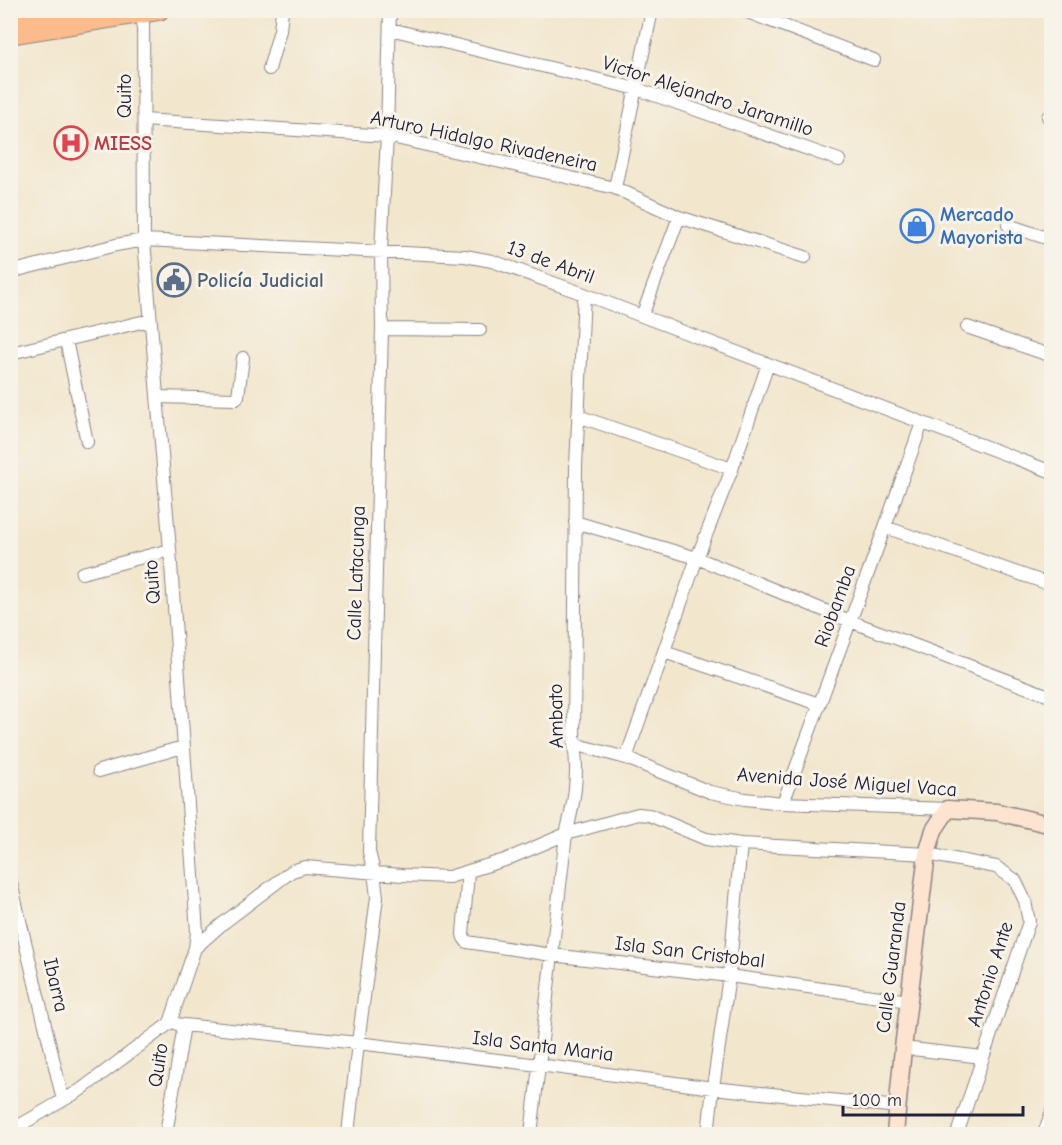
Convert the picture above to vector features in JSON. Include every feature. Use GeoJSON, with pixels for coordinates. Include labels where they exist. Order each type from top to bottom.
{"type":"FeatureCollection","features":[{"type":"Feature","properties":{"kind":"main road"},"geometry":{"type":"LineString","coordinates":[[10,21],[51,10]]}},
{"type":"Feature","properties":{"kind":"main road"},"geometry":{"type":"LineString","coordinates":[[10,34],[149,12]]}},
{"type":"Feature","properties":{"kind":"street"},"geometry":{"type":"LineString","coordinates":[[269,69],[280,30],[282,10]]}},
{"type":"Feature","properties":{"kind":"street","name":"Calle Latacunga"},"geometry":{"type":"LineString","coordinates":[[348,1134],[377,897],[369,852],[382,329],[381,251],[390,10]]}},
{"type":"Feature","properties":{"kind":"street"},"geometry":{"type":"LineString","coordinates":[[615,188],[652,10]]}},
{"type":"Feature","properties":{"kind":"street"},"geometry":{"type":"LineString","coordinates":[[742,10],[874,60]]}},
{"type":"Feature","properties":{"kind":"street","name":"Quito"},"geometry":{"type":"LineString","coordinates":[[149,12],[144,120],[144,240],[170,550],[197,932],[195,948],[170,1023],[184,1025],[166,1134]]}},
{"type":"Feature","properties":{"kind":"street","name":"Victor Alejandro Jaramillo"},"geometry":{"type":"LineString","coordinates":[[390,29],[637,89],[839,160]]}},
{"type":"Feature","properties":{"kind":"street","name":"Arturo Hidalgo Rivadeneira"},"geometry":{"type":"LineString","coordinates":[[144,120],[387,136],[615,188],[679,217],[805,257]]}},
{"type":"Feature","properties":{"kind":"street"},"geometry":{"type":"LineString","coordinates":[[642,316],[679,217]]}},
{"type":"Feature","properties":{"kind":"street"},"geometry":{"type":"LineString","coordinates":[[1008,225],[1052,240]]}},
{"type":"Feature","properties":{"kind":"street","name":"13 de Abril"},"geometry":{"type":"LineString","coordinates":[[10,272],[144,240],[465,256],[584,294],[1052,472]]}},
{"type":"Feature","properties":{"kind":"street","name":"Ambato"},"geometry":{"type":"LineString","coordinates":[[531,1134],[566,834],[573,811],[577,764],[574,744],[576,466],[584,294]]}},
{"type":"Feature","properties":{"kind":"street"},"geometry":{"type":"LineString","coordinates":[[15,352],[150,320]]}},
{"type":"Feature","properties":{"kind":"street"},"geometry":{"type":"LineString","coordinates":[[967,327],[1052,357]]}},
{"type":"Feature","properties":{"kind":"street"},"geometry":{"type":"LineString","coordinates":[[382,329],[480,330]]}},
{"type":"Feature","properties":{"kind":"street"},"geometry":{"type":"LineString","coordinates":[[66,340],[87,442]]}},
{"type":"Feature","properties":{"kind":"street"},"geometry":{"type":"LineString","coordinates":[[157,397],[236,399],[243,358]]}},
{"type":"Feature","properties":{"kind":"street"},"geometry":{"type":"LineString","coordinates":[[626,758],[768,364]]}},
{"type":"Feature","properties":{"kind":"street"},"geometry":{"type":"LineString","coordinates":[[578,416],[732,469]]}},
{"type":"Feature","properties":{"kind":"street","name":"Riobamba"},"geometry":{"type":"LineString","coordinates":[[783,803],[922,423]]}},
{"type":"Feature","properties":{"kind":"street"},"geometry":{"type":"LineString","coordinates":[[576,522],[697,558],[850,621],[1052,697]]}},
{"type":"Feature","properties":{"kind":"street"},"geometry":{"type":"LineString","coordinates":[[885,527],[1052,585]]}},
{"type":"Feature","properties":{"kind":"street"},"geometry":{"type":"LineString","coordinates":[[82,573],[170,550]]}},
{"type":"Feature","properties":{"kind":"street"},"geometry":{"type":"LineString","coordinates":[[664,652],[819,704]]}},
{"type":"Feature","properties":{"kind":"street","name":"Avenida José Miguel Vaca"},"geometry":{"type":"LineString","coordinates":[[574,744],[626,758],[710,792],[745,799],[783,803],[997,812],[1052,825]]}},
{"type":"Feature","properties":{"kind":"street"},"geometry":{"type":"LineString","coordinates":[[99,771],[183,747]]}},
{"type":"Feature","properties":{"kind":"street","name":"Calle Guaranda"},"geometry":{"type":"LineString","coordinates":[[895,1134],[903,1048],[927,854],[934,830],[948,809]]}},
{"type":"Feature","properties":{"kind":"street","name":"Antonio Ante"},"geometry":{"type":"LineString","coordinates":[[195,948],[222,924],[292,871],[305,867],[449,877],[505,860],[566,834],[638,814],[649,815],[706,839],[741,844],[927,854],[996,867],[1015,880],[1025,901],[1029,922],[957,1134]]}},
{"type":"Feature","properties":{"kind":"street"},"geometry":{"type":"LineString","coordinates":[[708,1134],[729,976],[741,844]]}},
{"type":"Feature","properties":{"kind":"street","name":"Isla San Cristobal"},"geometry":{"type":"LineString","coordinates":[[468,872],[463,934],[467,942],[552,955],[909,1000]]}},
{"type":"Feature","properties":{"kind":"street","name":"Ibarra"},"geometry":{"type":"LineString","coordinates":[[10,879],[63,1100]]}},
{"type":"Feature","properties":{"kind":"street"},"geometry":{"type":"LineString","coordinates":[[10,1131],[79,1091],[170,1023]]}},
{"type":"Feature","properties":{"kind":"street","name":"Isla Santa Maria"},"geometry":{"type":"LineString","coordinates":[[184,1025],[358,1043],[713,1088],[898,1107]]}},
{"type":"Feature","properties":{"kind":"street"},"geometry":{"type":"LineString","coordinates":[[903,1048],[983,1057]]}},
{"type":"Feature","properties":{"kind":"street"},"geometry":{"type":"LineString","coordinates":[[1044,1134],[1052,1111]]}},
{"type":"Feature","properties":{"kind":"place","name":"MIESS"},"geometry":{"type":"Point","coordinates":[71,143]}},
{"type":"Feature","properties":{"kind":"place","name":"Mercado Mayorista"},"geometry":{"type":"Point","coordinates":[917,226]}},
{"type":"Feature","properties":{"kind":"place","name":"Policía Judicial"},"geometry":{"type":"Point","coordinates":[174,280]}}]}
